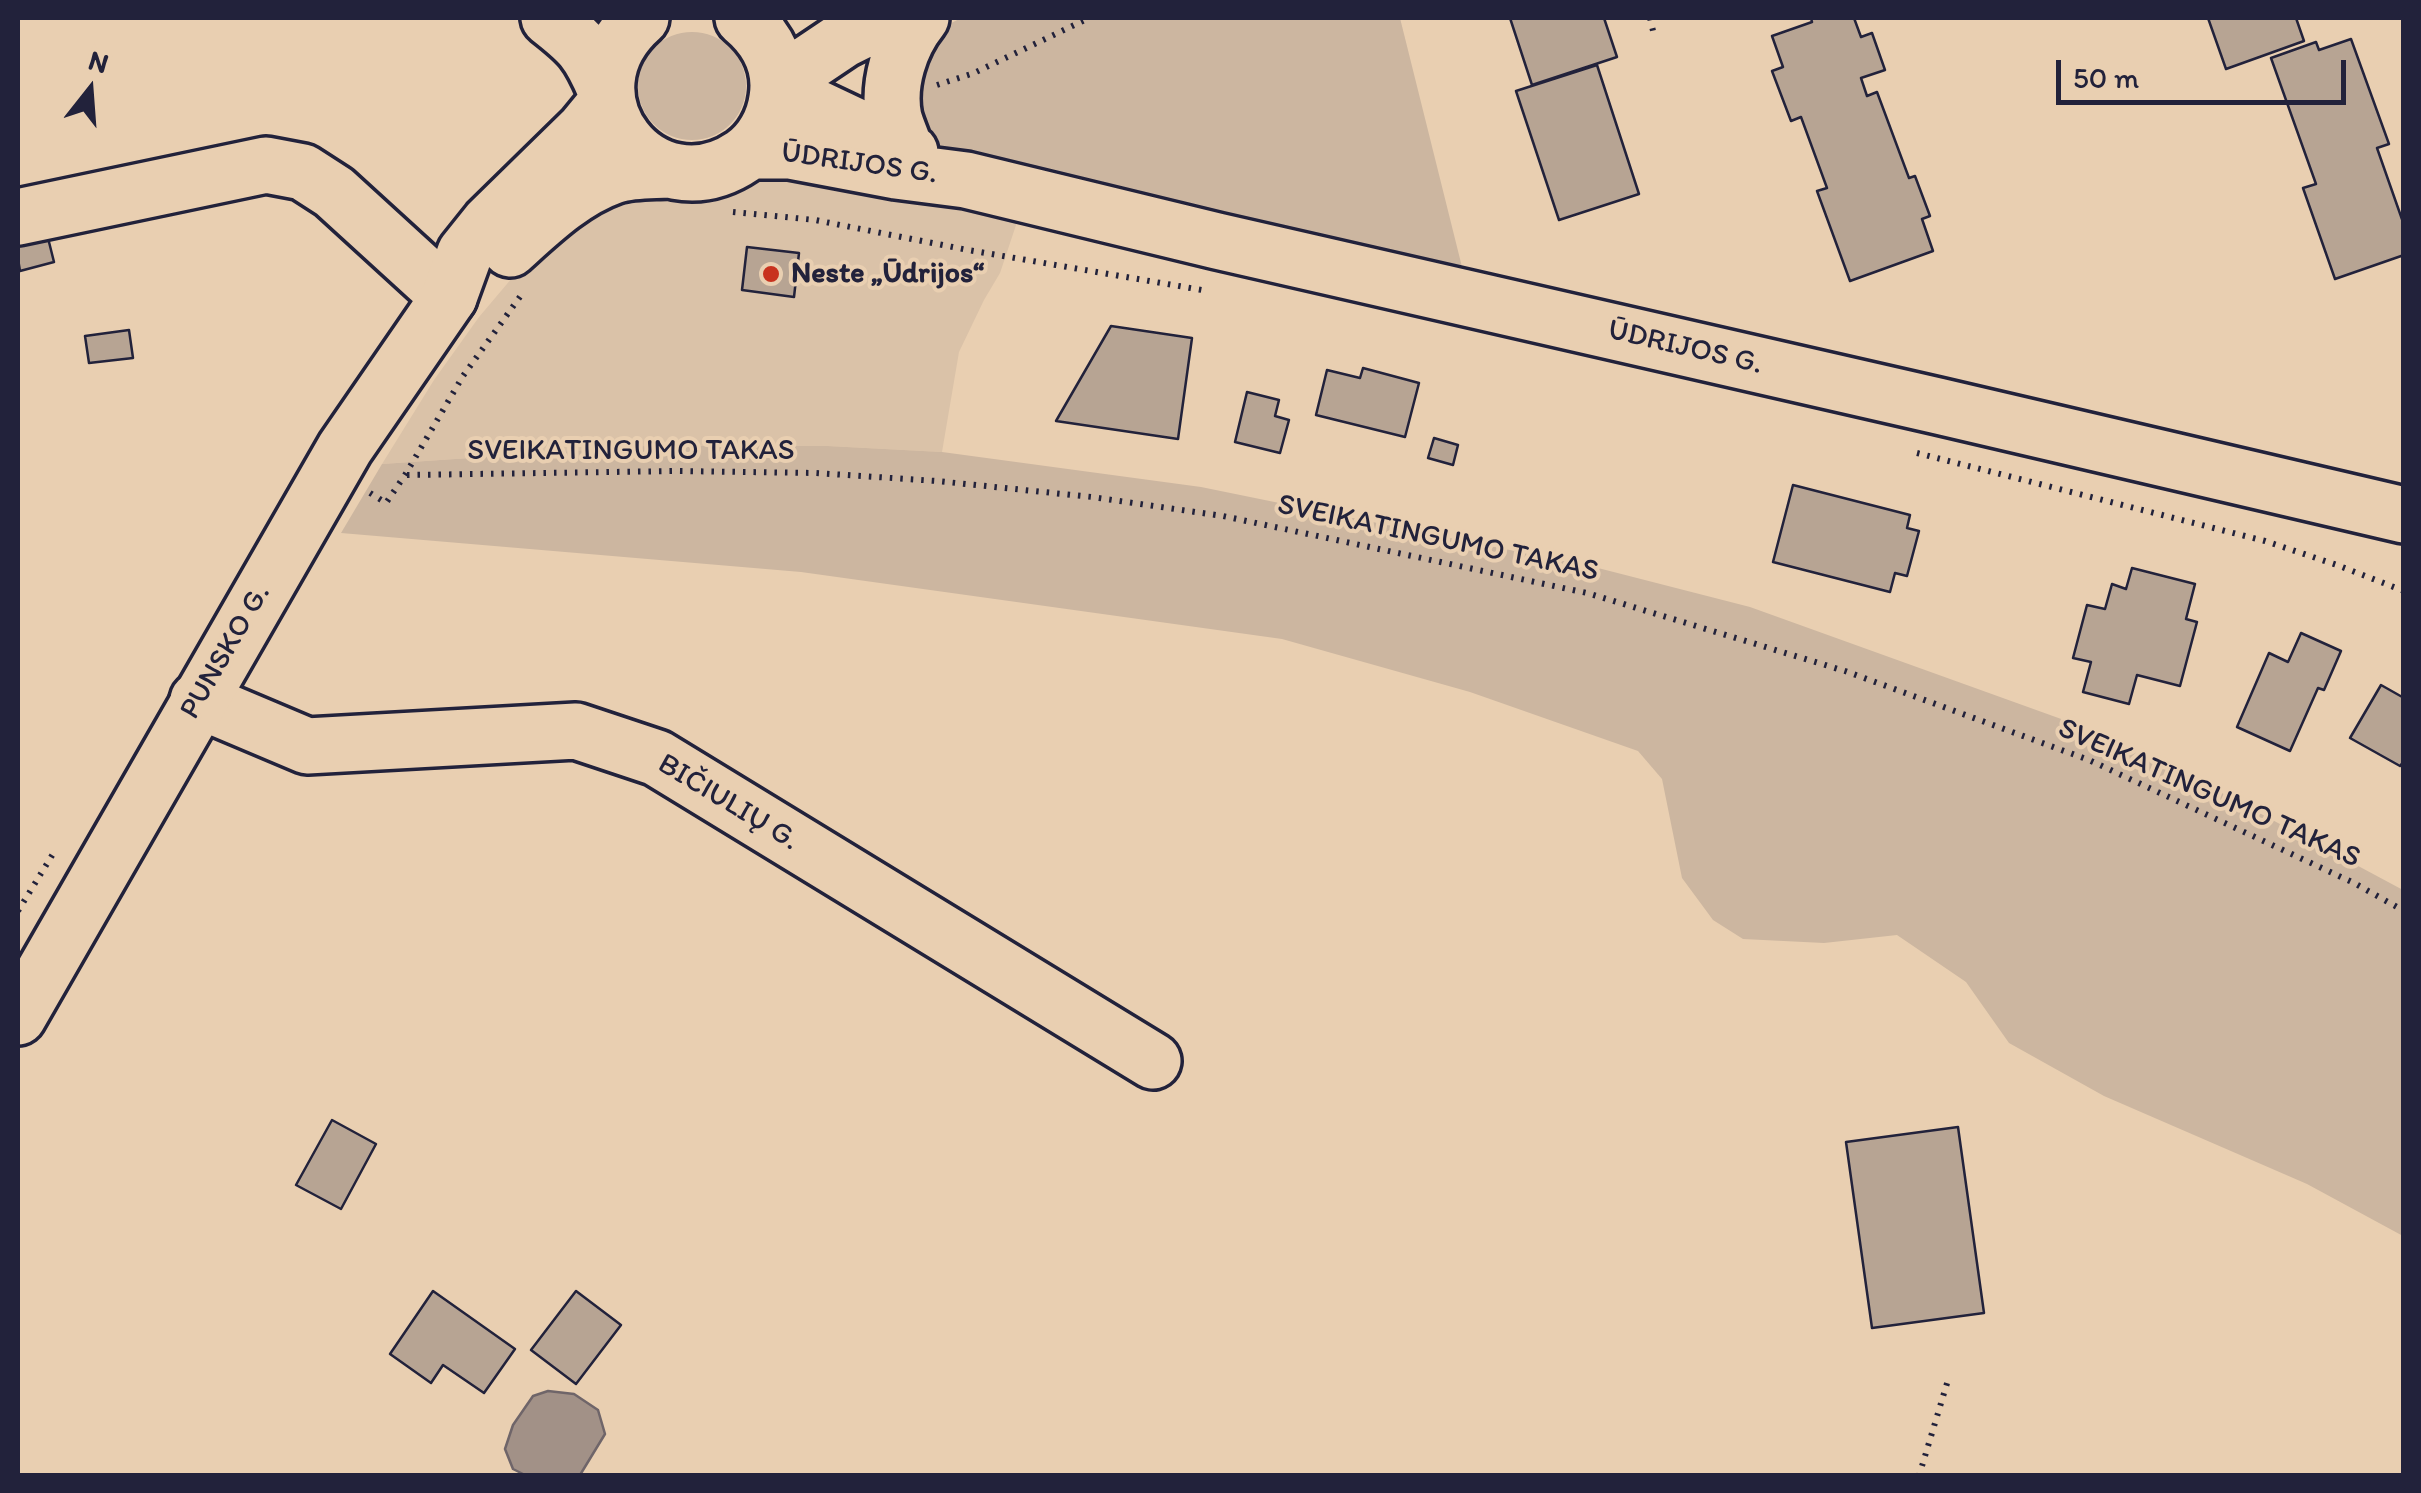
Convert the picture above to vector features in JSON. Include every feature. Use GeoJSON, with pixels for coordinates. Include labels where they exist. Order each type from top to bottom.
{"type":"FeatureCollection","features":[{"type":"Feature","properties":{"kind":"main road"},"geometry":{"type":"LineString","coordinates":[[549,18],[580,42],[593,61],[614,124],[628,145],[646,160],[668,170]]}},
{"type":"Feature","properties":{"kind":"main road","name":"PUNSKO G."},"geometry":{"type":"LineString","coordinates":[[18,1016],[345,448],[449,297],[466,252],[584,130],[606,95],[608,68],[615,48],[626,30],[640,18]]}},
{"type":"Feature","properties":{"kind":"main road"},"geometry":{"type":"LineString","coordinates":[[743,18],[768,45],[779,86],[775,112],[765,134],[751,151]]}},
{"type":"Feature","properties":{"kind":"main road"},"geometry":{"type":"LineString","coordinates":[[779,86],[844,40],[888,18]]}},
{"type":"Feature","properties":{"kind":"main road"},"geometry":{"type":"LineString","coordinates":[[906,149],[894,118],[892,91],[898,61],[921,18]]}},
{"type":"Feature","properties":{"kind":"main road","name":"ŪDRIJOS G."},"geometry":{"type":"LineString","coordinates":[[779,86],[966,180]]}},
{"type":"Feature","properties":{"kind":"main road","name":"PUNSKO G."},"geometry":{"type":"LineString","coordinates":[[449,297],[556,208],[587,188],[615,175],[712,171],[751,151]]}},
{"type":"Feature","properties":{"kind":"main road","name":"ŪDRIJOS G."},"geometry":{"type":"LineString","coordinates":[[751,151],[790,151],[966,180],[2404,515]]}},
{"type":"Feature","properties":{"kind":"main road"},"geometry":{"type":"LineString","coordinates":[[18,216],[266,165],[303,172],[334,192],[449,297]]}},
{"type":"Feature","properties":{"kind":"main road","name":"BIČIULIŲ G."},"geometry":{"type":"LineString","coordinates":[[198,700],[307,746],[576,731],[657,758],[1153,1061]]}},
{"type":"Feature","properties":{"kind":"path"},"geometry":{"type":"LineString","coordinates":[[892,91],[930,88],[974,73],[1088,18]]}},
{"type":"Feature","properties":{"kind":"path"},"geometry":{"type":"LineString","coordinates":[[1650,18],[1654,35]]}},
{"type":"Feature","properties":{"kind":"path"},"geometry":{"type":"LineString","coordinates":[[722,211],[815,220],[987,254],[1220,292]]}},
{"type":"Feature","properties":{"kind":"path","name":"SVEIKATINGUMO TAKAS"},"geometry":{"type":"LineString","coordinates":[[530,286],[463,376],[406,475],[678,471],[816,473],[937,481],[1223,516],[1587,593],[1845,671],[2089,760],[2354,883],[2404,911]]}},
{"type":"Feature","properties":{"kind":"path"},"geometry":{"type":"LineString","coordinates":[[1916,453],[2265,541],[2404,591]]}},
{"type":"Feature","properties":{"kind":"path"},"geometry":{"type":"LineString","coordinates":[[1919,1476],[1948,1380]]}},
{"type":"Feature","properties":{"kind":"shaded area"},"geometry":{"type":"Polygon","coordinates":[[[961,18],[1400,18],[1464,275],[1030,175],[937,145],[921,121],[916,61],[938,30],[961,18]]]}},
{"type":"Feature","properties":{"kind":"shaded area"},"geometry":{"type":"Polygon","coordinates":[[[692,32],[713,36],[730,48],[742,65],[746,86],[742,107],[730,124],[713,136],[692,140],[671,136],[654,124],[642,107],[638,86],[642,65],[654,48],[671,36],[692,32]]]}},
{"type":"Feature","properties":{"kind":"shaded area"},"geometry":{"type":"Polygon","coordinates":[[[778,172],[1020,213],[1000,273],[959,352],[942,452],[828,446],[645,446],[382,464],[479,317],[551,239],[588,211],[635,194],[692,201],[713,199],[778,172]]]}},
{"type":"Feature","properties":{"kind":"shaded area"},"geometry":{"type":"Polygon","coordinates":[[[645,446],[828,446],[942,452],[1201,487],[1598,568],[1750,607],[2064,720],[2209,786],[2403,890],[2403,1236],[2307,1184],[2104,1096],[2009,1043],[1966,982],[1897,935],[1824,943],[1743,939],[1713,920],[1682,878],[1662,779],[1638,751],[1470,692],[1282,639],[801,572],[341,533],[382,464],[645,446]]]}},
{"type":"Feature","properties":{"kind":"shaded area"},"geometry":{"type":"Polygon","coordinates":[[[548,1391],[574,1394],[598,1410],[605,1434],[580,1475],[525,1475],[513,1469],[505,1449],[513,1425],[533,1396],[548,1391]]]}},
{"type":"Feature","properties":{"kind":"building"},"geometry":{"type":"Polygon","coordinates":[[[1510,18],[1604,18],[1617,57],[1532,85],[1510,18]]]}},
{"type":"Feature","properties":{"kind":"building"},"geometry":{"type":"Polygon","coordinates":[[[1811,18],[1854,18],[1861,37],[1872,33],[1885,70],[1861,78],[1867,96],[1877,92],[1909,178],[1915,176],[1930,216],[1922,219],[1933,251],[1850,281],[1817,191],[1827,188],[1801,117],[1791,121],[1772,71],[1783,67],[1772,36],[1812,22],[1811,18]]]}},
{"type":"Feature","properties":{"kind":"building"},"geometry":{"type":"Polygon","coordinates":[[[2208,18],[2296,18],[2304,41],[2226,69],[2208,18]]]}},
{"type":"Feature","properties":{"kind":"building"},"geometry":{"type":"Polygon","coordinates":[[[2351,39],[2389,144],[2377,148],[2404,225],[2404,255],[2335,279],[2303,188],[2316,184],[2271,58],[2316,42],[2319,50],[2351,39]]]}},
{"type":"Feature","properties":{"kind":"building"},"geometry":{"type":"Polygon","coordinates":[[[1597,65],[1639,194],[1559,220],[1516,91],[1597,65]]]}},
{"type":"Feature","properties":{"kind":"building"},"geometry":{"type":"Polygon","coordinates":[[[31,233],[34,242],[48,238],[54,262],[20,271],[18,237],[31,233]]]}},
{"type":"Feature","properties":{"kind":"building"},"geometry":{"type":"Polygon","coordinates":[[[747,247],[799,253],[794,297],[742,290],[747,247]]]}},
{"type":"Feature","properties":{"kind":"building"},"geometry":{"type":"Polygon","coordinates":[[[1111,326],[1192,338],[1178,439],[1056,421],[1111,326]]]}},
{"type":"Feature","properties":{"kind":"building"},"geometry":{"type":"Polygon","coordinates":[[[129,330],[133,358],[89,363],[85,336],[129,330]]]}},
{"type":"Feature","properties":{"kind":"building"},"geometry":{"type":"Polygon","coordinates":[[[1363,368],[1419,383],[1405,437],[1316,415],[1327,370],[1360,378],[1363,368]]]}},
{"type":"Feature","properties":{"kind":"building"},"geometry":{"type":"Polygon","coordinates":[[[1247,392],[1279,400],[1275,416],[1289,420],[1280,453],[1235,442],[1247,392]]]}},
{"type":"Feature","properties":{"kind":"building"},"geometry":{"type":"Polygon","coordinates":[[[1434,438],[1458,445],[1453,465],[1428,458],[1434,438]]]}},
{"type":"Feature","properties":{"kind":"building"},"geometry":{"type":"Polygon","coordinates":[[[1793,485],[1910,515],[1907,528],[1919,531],[1907,576],[1895,573],[1890,592],[1773,562],[1793,485]]]}},
{"type":"Feature","properties":{"kind":"building"},"geometry":{"type":"Polygon","coordinates":[[[2132,568],[2195,584],[2186,619],[2197,622],[2180,686],[2137,675],[2129,704],[2083,692],[2091,662],[2073,658],[2087,605],[2105,609],[2112,584],[2126,589],[2132,568]]]}},
{"type":"Feature","properties":{"kind":"building"},"geometry":{"type":"Polygon","coordinates":[[[2301,633],[2341,651],[2324,690],[2318,688],[2290,751],[2237,727],[2269,653],[2288,662],[2301,633]]]}},
{"type":"Feature","properties":{"kind":"building"},"geometry":{"type":"Polygon","coordinates":[[[2381,685],[2404,698],[2404,761],[2400,766],[2350,738],[2381,685]]]}},
{"type":"Feature","properties":{"kind":"building"},"geometry":{"type":"Polygon","coordinates":[[[332,1120],[376,1144],[341,1209],[296,1185],[332,1120]]]}},
{"type":"Feature","properties":{"kind":"building"},"geometry":{"type":"Polygon","coordinates":[[[1958,1127],[1984,1313],[1872,1328],[1846,1142],[1958,1127]]]}},
{"type":"Feature","properties":{"kind":"building"},"geometry":{"type":"Polygon","coordinates":[[[433,1291],[515,1349],[484,1393],[443,1365],[431,1383],[390,1354],[433,1291]]]}},
{"type":"Feature","properties":{"kind":"building"},"geometry":{"type":"Polygon","coordinates":[[[576,1291],[621,1325],[576,1384],[531,1350],[576,1291]]]}},
{"type":"Feature","properties":{"kind":"place","name":"Neste „Ūdrijos“"},"geometry":{"type":"Point","coordinates":[771,274]}}]}
